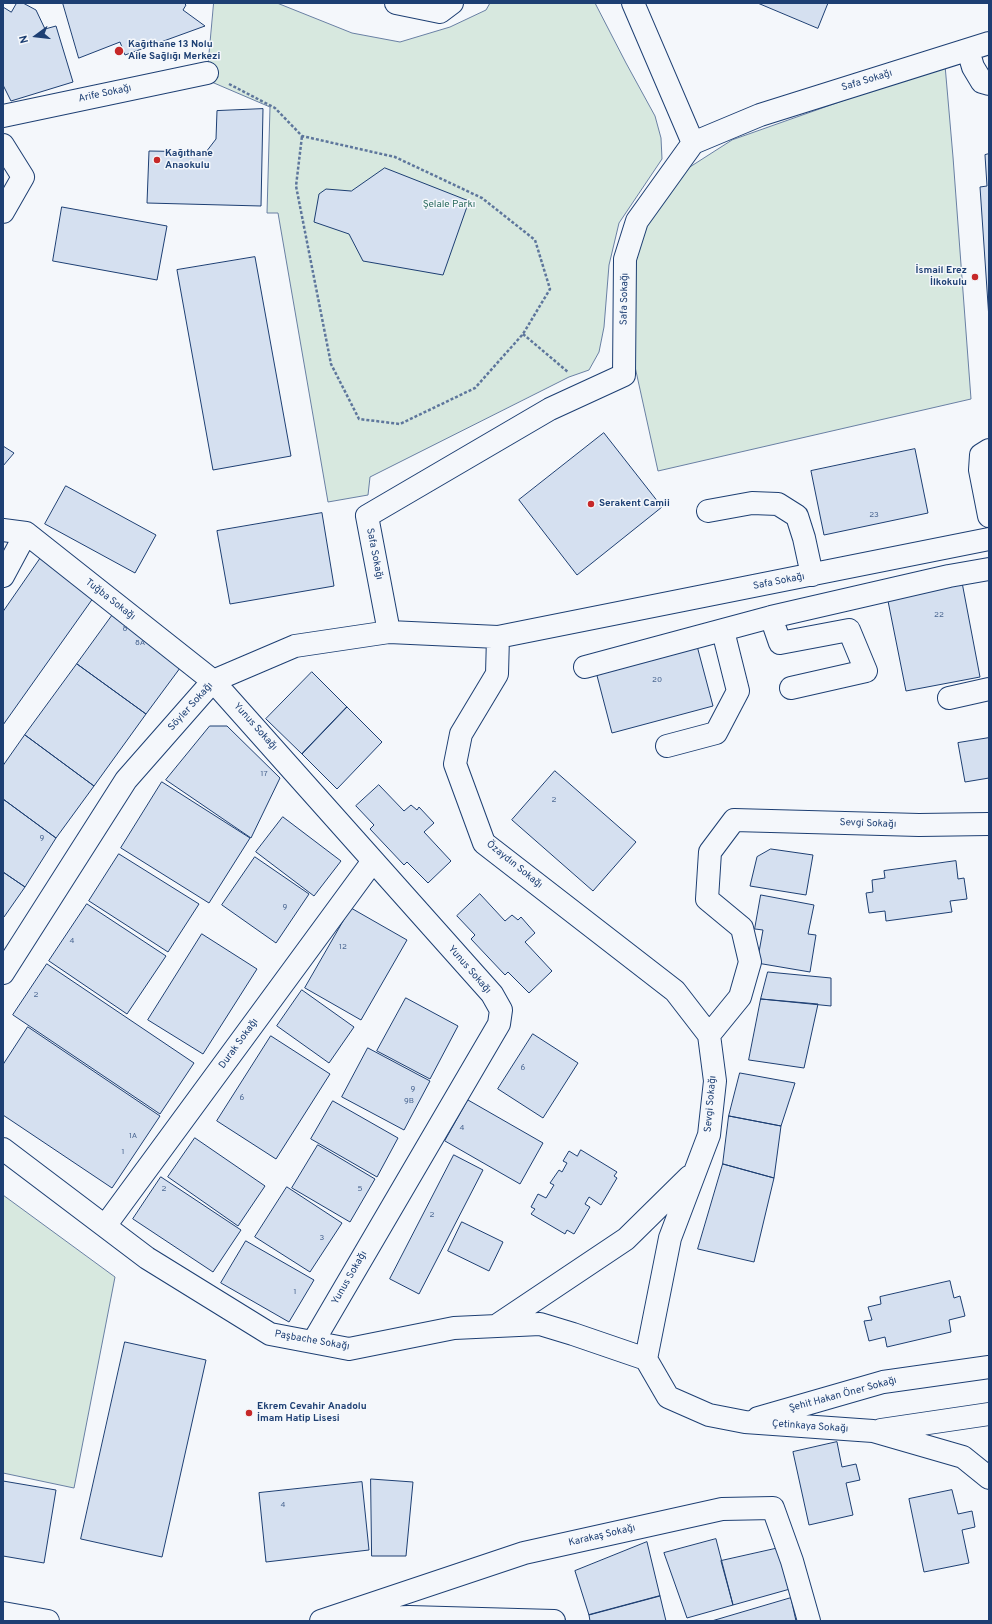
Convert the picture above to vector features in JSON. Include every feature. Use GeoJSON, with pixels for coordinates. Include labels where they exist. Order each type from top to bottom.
{"type":"FeatureCollection","features":[{"type":"Feature","properties":{"kind":"street"},"geometry":{"type":"LineString","coordinates":[[396,3],[440,12],[452,3]]}},
{"type":"Feature","properties":{"kind":"street"},"geometry":{"type":"LineString","coordinates":[[632,3],[693,143]]}},
{"type":"Feature","properties":{"kind":"street","name":"Safa Sokağı"},"geometry":{"type":"LineString","coordinates":[[389,632],[367,516],[550,409],[624,375],[625,259],[637,221],[693,143],[760,115],[989,43]]}},
{"type":"Feature","properties":{"kind":"street"},"geometry":{"type":"LineString","coordinates":[[968,50],[973,67],[982,82],[989,84]]}},
{"type":"Feature","properties":{"kind":"street","name":"Arife Sokağı"},"geometry":{"type":"LineString","coordinates":[[3,116],[206,73]]}},
{"type":"Feature","properties":{"kind":"street"},"geometry":{"type":"LineString","coordinates":[[3,145],[23,176],[3,212]]}},
{"type":"Feature","properties":{"kind":"street"},"geometry":{"type":"LineString","coordinates":[[989,450],[981,455],[980,470],[989,516]]}},
{"type":"Feature","properties":{"kind":"street"},"geometry":{"type":"LineString","coordinates":[[708,511],[752,503],[778,504],[797,516],[804,538],[812,575]]}},
{"type":"Feature","properties":{"kind":"street"},"geometry":{"type":"LineString","coordinates":[[3,530],[26,533],[3,576]]}},
{"type":"Feature","properties":{"kind":"street","name":"Tuğba Sokağı"},"geometry":{"type":"LineString","coordinates":[[26,533],[213,681]]}},
{"type":"Feature","properties":{"kind":"street","name":"Safa Sokağı"},"geometry":{"type":"LineString","coordinates":[[498,637],[989,539]]}},
{"type":"Feature","properties":{"kind":"street"},"geometry":{"type":"LineString","coordinates":[[585,667],[771,617],[949,576],[989,569]]}},
{"type":"Feature","properties":{"kind":"street"},"geometry":{"type":"LineString","coordinates":[[771,617],[780,643],[849,630],[866,671],[791,688]]}},
{"type":"Feature","properties":{"kind":"street"},"geometry":{"type":"LineString","coordinates":[[667,746],[716,733],[738,691],[723,631]]}},
{"type":"Feature","properties":{"kind":"street","name":"Söyler Sokağı"},"geometry":{"type":"LineString","coordinates":[[3,973],[126,780],[213,681],[295,646],[389,632],[498,637]]}},
{"type":"Feature","properties":{"kind":"street","name":"Özaydın Sokağı"},"geometry":{"type":"LineString","coordinates":[[498,637],[498,674],[460,734],[455,764],[484,843],[675,991],[709,1034]]}},
{"type":"Feature","properties":{"kind":"street","name":"Yunus Sokağı"},"geometry":{"type":"LineString","coordinates":[[213,681],[492,994],[501,1010],[499,1024],[313,1342]]}},
{"type":"Feature","properties":{"kind":"street"},"geometry":{"type":"LineString","coordinates":[[949,698],[989,689]]}},
{"type":"Feature","properties":{"kind":"street","name":"Sevgi Sokağı"},"geometry":{"type":"LineString","coordinates":[[646,1359],[670,1238],[709,1135],[715,1081],[709,1034],[740,997],[750,962],[742,928],[707,899],[710,852],[734,820],[919,825],[989,824]]}},
{"type":"Feature","properties":{"kind":"street","name":"Durak Sokağı"},"geometry":{"type":"LineString","coordinates":[[106,1226],[373,861]]}},
{"type":"Feature","properties":{"kind":"street","name":"Paşbache Sokağı"},"geometry":{"type":"LineString","coordinates":[[3,1149],[147,1258],[270,1334],[349,1349],[454,1328],[540,1324],[646,1359]]}},
{"type":"Feature","properties":{"kind":"street"},"geometry":{"type":"LineString","coordinates":[[496,1326],[626,1239],[695,1171]]}},
{"type":"Feature","properties":{"kind":"street","name":"Çetinkaya Sokağı"},"geometry":{"type":"LineString","coordinates":[[646,1359],[668,1397],[709,1415],[745,1422],[873,1432],[963,1457],[989,1478]]}},
{"type":"Feature","properties":{"kind":"street","name":"Şehit Hakan Öner Sokağı"},"geometry":{"type":"LineString","coordinates":[[745,1422],[883,1382],[989,1367]]}},
{"type":"Feature","properties":{"kind":"street"},"geometry":{"type":"LineString","coordinates":[[873,1432],[989,1414]]}},
{"type":"Feature","properties":{"kind":"street","name":"Karakaş Sokağı"},"geometry":{"type":"LineString","coordinates":[[321,1621],[524,1553],[722,1509],[773,1508],[792,1561],[809,1621]]}},
{"type":"Feature","properties":{"kind":"street"},"geometry":{"type":"LineString","coordinates":[[3,1613],[48,1621]]}},
{"type":"Feature","properties":{"kind":"street"},"geometry":{"type":"LineString","coordinates":[[312,1621],[409,1616],[554,1621]]}},
{"type":"Feature","properties":{"kind":"path"},"geometry":{"type":"LineString","coordinates":[[206,73],[275,108],[302,136],[395,157],[482,198],[535,240],[550,289],[523,334],[475,388],[400,424],[359,419],[330,357],[296,186],[302,136]]}},
{"type":"Feature","properties":{"kind":"path"},"geometry":{"type":"LineString","coordinates":[[523,334],[590,391]]}},
{"type":"Feature","properties":{"kind":"green space","name":"Şelale Parkı"},"geometry":{"type":"Polygon","coordinates":[[[214,3],[277,3],[352,33],[400,42],[450,27],[486,10],[490,3],[595,3],[655,116],[661,138],[662,159],[619,223],[609,265],[604,327],[599,352],[589,370],[569,377],[370,477],[368,495],[328,502],[278,213],[267,213],[270,107],[207,80],[214,3]]]}},
{"type":"Feature","properties":{"kind":"green space"},"geometry":{"type":"Polygon","coordinates":[[[945,65],[971,399],[658,471],[630,344],[634,253],[647,221],[682,172],[732,140],[945,65]]]}},
{"type":"Feature","properties":{"kind":"green space"},"geometry":{"type":"Polygon","coordinates":[[[3,1195],[115,1277],[74,1488],[3,1473],[3,1195]]]}},
{"type":"Feature","properties":{"kind":"building"},"geometry":{"type":"Polygon","coordinates":[[[17,3],[23,3],[36,10],[45,29],[56,26],[73,82],[11,101],[3,85],[3,7],[11,12],[17,3]]]}},
{"type":"Feature","properties":{"kind":"building"},"geometry":{"type":"Polygon","coordinates":[[[63,3],[184,3],[186,5],[183,10],[205,26],[125,55],[120,42],[79,58],[63,3]]]}},
{"type":"Feature","properties":{"kind":"building"},"geometry":{"type":"Polygon","coordinates":[[[758,3],[828,3],[818,28],[758,3]]]}},
{"type":"Feature","properties":{"kind":"building"},"geometry":{"type":"Polygon","coordinates":[[[263,109],[261,206],[147,203],[149,151],[206,152],[216,139],[217,111],[263,109]]]}},
{"type":"Feature","properties":{"kind":"building"},"geometry":{"type":"Polygon","coordinates":[[[989,154],[989,319],[980,187],[987,186],[985,155],[989,154]]]}},
{"type":"Feature","properties":{"kind":"building"},"geometry":{"type":"Polygon","coordinates":[[[385,168],[469,201],[443,275],[363,261],[349,234],[314,222],[319,194],[326,189],[351,191],[385,168]]]}},
{"type":"Feature","properties":{"kind":"building"},"geometry":{"type":"Polygon","coordinates":[[[62,207],[167,226],[157,280],[53,261],[62,207]]]}},
{"type":"Feature","properties":{"kind":"building"},"geometry":{"type":"Polygon","coordinates":[[[255,257],[291,456],[213,470],[177,270],[255,257]]]}},
{"type":"Feature","properties":{"kind":"building","name":"Serakent Camii"},"geometry":{"type":"Polygon","coordinates":[[[604,433],[662,507],[577,575],[519,500],[604,433]]]}},
{"type":"Feature","properties":{"kind":"building"},"geometry":{"type":"Polygon","coordinates":[[[3,446],[14,453],[3,466],[3,446]]]}},
{"type":"Feature","properties":{"kind":"building"},"geometry":{"type":"Polygon","coordinates":[[[915,449],[928,513],[824,535],[811,471],[915,449]]]}},
{"type":"Feature","properties":{"kind":"building"},"geometry":{"type":"Polygon","coordinates":[[[66,486],[156,535],[135,573],[45,524],[66,486]]]}},
{"type":"Feature","properties":{"kind":"building"},"geometry":{"type":"Polygon","coordinates":[[[322,513],[334,586],[230,604],[217,531],[322,513]]]}},
{"type":"Feature","properties":{"kind":"building"},"geometry":{"type":"Polygon","coordinates":[[[42,556],[96,594],[3,725],[3,612],[42,556]]]}},
{"type":"Feature","properties":{"kind":"building"},"geometry":{"type":"Polygon","coordinates":[[[961,577],[980,677],[906,691],[886,591],[961,577]]]}},
{"type":"Feature","properties":{"kind":"building"},"geometry":{"type":"Polygon","coordinates":[[[114,613],[183,664],[146,714],[77,664],[114,613]]]}},
{"type":"Feature","properties":{"kind":"building"},"geometry":{"type":"Polygon","coordinates":[[[696,642],[713,706],[612,733],[595,668],[696,642]]]}},
{"type":"Feature","properties":{"kind":"building"},"geometry":{"type":"Polygon","coordinates":[[[77,664],[146,714],[94,786],[25,735],[77,664]]]}},
{"type":"Feature","properties":{"kind":"building"},"geometry":{"type":"Polygon","coordinates":[[[312,672],[347,707],[302,754],[266,719],[312,672]]]}},
{"type":"Feature","properties":{"kind":"building"},"geometry":{"type":"Polygon","coordinates":[[[347,707],[382,742],[337,789],[302,754],[347,707]]]}},
{"type":"Feature","properties":{"kind":"building"},"geometry":{"type":"Polygon","coordinates":[[[210,726],[227,726],[280,778],[251,838],[166,780],[210,726]]]}},
{"type":"Feature","properties":{"kind":"building"},"geometry":{"type":"Polygon","coordinates":[[[25,735],[94,786],[56,838],[3,799],[3,766],[25,735]]]}},
{"type":"Feature","properties":{"kind":"building"},"geometry":{"type":"Polygon","coordinates":[[[989,738],[989,778],[965,782],[958,743],[989,738]]]}},
{"type":"Feature","properties":{"kind":"building"},"geometry":{"type":"Polygon","coordinates":[[[555,771],[636,842],[593,891],[512,820],[555,771]]]}},
{"type":"Feature","properties":{"kind":"building"},"geometry":{"type":"Polygon","coordinates":[[[162,782],[250,838],[209,903],[121,848],[162,782]]]}},
{"type":"Feature","properties":{"kind":"building"},"geometry":{"type":"Polygon","coordinates":[[[379,785],[404,811],[411,805],[417,810],[419,807],[434,823],[424,832],[451,861],[428,883],[407,862],[404,865],[370,829],[374,825],[356,806],[379,785]]]}},
{"type":"Feature","properties":{"kind":"building"},"geometry":{"type":"Polygon","coordinates":[[[3,799],[56,838],[25,887],[3,872],[3,799]]]}},
{"type":"Feature","properties":{"kind":"building"},"geometry":{"type":"Polygon","coordinates":[[[283,817],[341,861],[314,896],[256,852],[283,817]]]}},
{"type":"Feature","properties":{"kind":"building"},"geometry":{"type":"Polygon","coordinates":[[[771,849],[813,855],[806,895],[750,886],[757,857],[771,849]]]}},
{"type":"Feature","properties":{"kind":"building"},"geometry":{"type":"Polygon","coordinates":[[[119,854],[199,904],[168,952],[89,901],[119,854]]]}},
{"type":"Feature","properties":{"kind":"building"},"geometry":{"type":"Polygon","coordinates":[[[255,857],[309,894],[276,943],[222,905],[255,857]]]}},
{"type":"Feature","properties":{"kind":"building"},"geometry":{"type":"Polygon","coordinates":[[[956,861],[958,879],[964,878],[967,899],[950,901],[952,912],[886,921],[885,911],[869,913],[866,893],[873,892],[872,880],[885,878],[884,871],[956,861]]]}},
{"type":"Feature","properties":{"kind":"building"},"geometry":{"type":"Polygon","coordinates":[[[3,872],[25,887],[4,917],[3,916],[3,872]]]}},
{"type":"Feature","properties":{"kind":"building"},"geometry":{"type":"Polygon","coordinates":[[[480,894],[505,921],[512,915],[518,920],[521,917],[535,933],[525,942],[552,971],[529,993],[508,972],[505,975],[471,939],[475,935],[457,916],[480,894]]]}},
{"type":"Feature","properties":{"kind":"building"},"geometry":{"type":"Polygon","coordinates":[[[761,895],[814,905],[808,934],[816,935],[810,972],[757,963],[763,930],[755,929],[761,895]]]}},
{"type":"Feature","properties":{"kind":"building"},"geometry":{"type":"Polygon","coordinates":[[[87,904],[166,956],[127,1014],[49,961],[87,904]]]}},
{"type":"Feature","properties":{"kind":"building"},"geometry":{"type":"Polygon","coordinates":[[[351,908],[407,940],[361,1020],[305,988],[351,908]]]}},
{"type":"Feature","properties":{"kind":"building"},"geometry":{"type":"Polygon","coordinates":[[[202,934],[257,969],[203,1054],[148,1020],[202,934]]]}},
{"type":"Feature","properties":{"kind":"building"},"geometry":{"type":"Polygon","coordinates":[[[47,964],[194,1063],[160,1114],[13,1015],[47,964]]]}},
{"type":"Feature","properties":{"kind":"building"},"geometry":{"type":"Polygon","coordinates":[[[768,972],[831,978],[831,1006],[761,999],[768,972]]]}},
{"type":"Feature","properties":{"kind":"building"},"geometry":{"type":"Polygon","coordinates":[[[302,990],[354,1027],[329,1063],[277,1026],[302,990]]]}},
{"type":"Feature","properties":{"kind":"building"},"geometry":{"type":"Polygon","coordinates":[[[406,998],[458,1026],[430,1079],[377,1051],[406,998]]]}},
{"type":"Feature","properties":{"kind":"building"},"geometry":{"type":"Polygon","coordinates":[[[761,999],[818,1004],[804,1068],[749,1060],[761,999]]]}},
{"type":"Feature","properties":{"kind":"building"},"geometry":{"type":"Polygon","coordinates":[[[28,1027],[160,1116],[112,1188],[3,1115],[3,1065],[28,1027]]]}},
{"type":"Feature","properties":{"kind":"building"},"geometry":{"type":"Polygon","coordinates":[[[533,1034],[578,1063],[543,1118],[498,1089],[533,1034]]]}},
{"type":"Feature","properties":{"kind":"building"},"geometry":{"type":"Polygon","coordinates":[[[271,1036],[330,1074],[276,1159],[217,1121],[271,1036]]]}},
{"type":"Feature","properties":{"kind":"building"},"geometry":{"type":"Polygon","coordinates":[[[368,1048],[430,1081],[404,1130],[342,1097],[368,1048]]]}},
{"type":"Feature","properties":{"kind":"building"},"geometry":{"type":"Polygon","coordinates":[[[740,1073],[795,1083],[781,1126],[729,1116],[740,1073]]]}},
{"type":"Feature","properties":{"kind":"building"},"geometry":{"type":"Polygon","coordinates":[[[468,1100],[543,1143],[520,1184],[445,1141],[468,1100]]]}},
{"type":"Feature","properties":{"kind":"building"},"geometry":{"type":"Polygon","coordinates":[[[333,1101],[398,1138],[377,1177],[311,1139],[333,1101]]]}},
{"type":"Feature","properties":{"kind":"building"},"geometry":{"type":"Polygon","coordinates":[[[729,1116],[781,1126],[774,1178],[723,1164],[729,1116]]]}},
{"type":"Feature","properties":{"kind":"building"},"geometry":{"type":"Polygon","coordinates":[[[195,1138],[265,1186],[238,1226],[168,1177],[195,1138]]]}},
{"type":"Feature","properties":{"kind":"building"},"geometry":{"type":"Polygon","coordinates":[[[318,1145],[375,1179],[350,1222],[292,1188],[318,1145]]]}},
{"type":"Feature","properties":{"kind":"building"},"geometry":{"type":"Polygon","coordinates":[[[581,1150],[617,1172],[614,1176],[617,1178],[601,1205],[589,1197],[585,1204],[590,1207],[574,1234],[567,1230],[565,1234],[531,1214],[535,1209],[531,1207],[538,1194],[546,1198],[554,1185],[550,1183],[559,1170],[562,1172],[567,1163],[563,1161],[569,1151],[577,1156],[581,1150]]]}},
{"type":"Feature","properties":{"kind":"building"},"geometry":{"type":"Polygon","coordinates":[[[454,1155],[483,1170],[419,1294],[390,1279],[454,1155]]]}},
{"type":"Feature","properties":{"kind":"building"},"geometry":{"type":"Polygon","coordinates":[[[723,1164],[774,1178],[754,1262],[698,1249],[723,1164]]]}},
{"type":"Feature","properties":{"kind":"building"},"geometry":{"type":"Polygon","coordinates":[[[161,1177],[241,1230],[213,1272],[133,1219],[161,1177]]]}},
{"type":"Feature","properties":{"kind":"building"},"geometry":{"type":"Polygon","coordinates":[[[287,1187],[342,1223],[310,1272],[255,1237],[287,1187]]]}},
{"type":"Feature","properties":{"kind":"building"},"geometry":{"type":"Polygon","coordinates":[[[462,1222],[503,1242],[489,1271],[448,1251],[462,1222]]]}},
{"type":"Feature","properties":{"kind":"building"},"geometry":{"type":"Polygon","coordinates":[[[246,1241],[314,1280],[289,1322],[221,1283],[246,1241]]]}},
{"type":"Feature","properties":{"kind":"building"},"geometry":{"type":"Polygon","coordinates":[[[950,1281],[954,1298],[960,1296],[965,1316],[949,1320],[951,1332],[887,1347],[885,1337],[869,1341],[864,1321],[872,1320],[868,1307],[881,1304],[880,1297],[950,1281]]]}},
{"type":"Feature","properties":{"kind":"building"},"geometry":{"type":"Polygon","coordinates":[[[125,1342],[206,1360],[162,1557],[81,1539],[125,1342]]]}},
{"type":"Feature","properties":{"kind":"building"},"geometry":{"type":"Polygon","coordinates":[[[837,1442],[842,1467],[856,1464],[860,1480],[846,1483],[853,1515],[809,1525],[793,1452],[837,1442]]]}},
{"type":"Feature","properties":{"kind":"building"},"geometry":{"type":"Polygon","coordinates":[[[371,1479],[413,1482],[406,1556],[372,1556],[371,1479]]]}},
{"type":"Feature","properties":{"kind":"building"},"geometry":{"type":"Polygon","coordinates":[[[3,1481],[56,1490],[44,1563],[3,1556],[3,1481]]]}},
{"type":"Feature","properties":{"kind":"building"},"geometry":{"type":"Polygon","coordinates":[[[362,1482],[369,1550],[266,1562],[259,1493],[362,1482]]]}},
{"type":"Feature","properties":{"kind":"building"},"geometry":{"type":"Polygon","coordinates":[[[952,1490],[958,1514],[972,1511],[975,1527],[962,1530],[969,1563],[924,1572],[909,1499],[952,1490]]]}},
{"type":"Feature","properties":{"kind":"building"},"geometry":{"type":"Polygon","coordinates":[[[716,1539],[733,1605],[687,1618],[664,1553],[716,1539]]]}},
{"type":"Feature","properties":{"kind":"building"},"geometry":{"type":"Polygon","coordinates":[[[647,1542],[660,1596],[589,1615],[575,1571],[647,1542]]]}},
{"type":"Feature","properties":{"kind":"building"},"geometry":{"type":"Polygon","coordinates":[[[779,1548],[790,1589],[733,1605],[721,1561],[779,1548]]]}},
{"type":"Feature","properties":{"kind":"building"},"geometry":{"type":"Polygon","coordinates":[[[660,1596],[666,1621],[590,1621],[589,1615],[660,1596]]]}},
{"type":"Feature","properties":{"kind":"building"},"geometry":{"type":"Polygon","coordinates":[[[791,1598],[796,1621],[712,1621],[791,1598]]]}},
{"type":"Feature","properties":{"kind":"place","name":"Kağıthane 13 Nolu Aile Sağlığı Merkezi"},"geometry":{"type":"Point","coordinates":[119,51]}},
{"type":"Feature","properties":{"kind":"place","name":"Kağıthane Anaokulu"},"geometry":{"type":"Point","coordinates":[157,160]}},
{"type":"Feature","properties":{"kind":"place","name":"İsmail Erez İlkokulu"},"geometry":{"type":"Point","coordinates":[975,277]}},
{"type":"Feature","properties":{"kind":"place","name":"Serakent Camii"},"geometry":{"type":"Point","coordinates":[591,504]}},
{"type":"Feature","properties":{"kind":"place","name":"Ekrem Cevahir Anadolu İmam Hatip Lisesi"},"geometry":{"type":"Point","coordinates":[249,1413]}}]}
